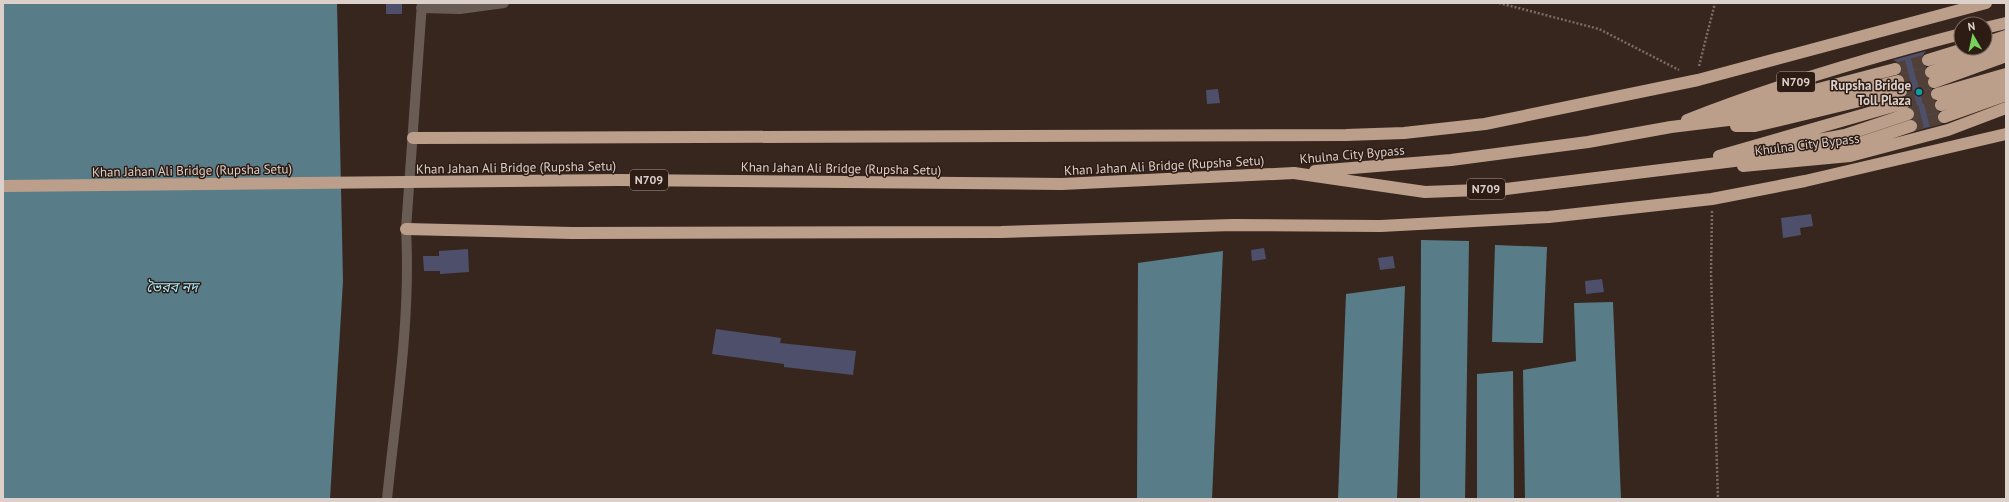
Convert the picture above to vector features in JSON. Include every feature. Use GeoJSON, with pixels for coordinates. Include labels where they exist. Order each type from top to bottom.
{"type":"FeatureCollection","features":[{"type":"Feature","properties":{"kind":"highway"},"geometry":{"type":"LineString","coordinates":[[413,138],[1338,135],[1404,133],[1485,124],[1698,80],[1956,7],[1986,3]]}},
{"type":"Feature","properties":{"kind":"highway"},"geometry":{"type":"LineString","coordinates":[[1993,26],[2006,22]]}},
{"type":"Feature","properties":{"kind":"highway","name":"Khulna City Bypass"},"geometry":{"type":"LineString","coordinates":[[1671,127],[1747,97],[1896,51],[1953,36]]}},
{"type":"Feature","properties":{"kind":"highway"},"geometry":{"type":"LineString","coordinates":[[1993,40],[2006,36]]}},
{"type":"Feature","properties":{"kind":"highway"},"geometry":{"type":"LineString","coordinates":[[1934,82],[2006,46]]}},
{"type":"Feature","properties":{"kind":"highway"},"geometry":{"type":"LineString","coordinates":[[1928,60],[1953,52]]}},
{"type":"Feature","properties":{"kind":"highway"},"geometry":{"type":"LineString","coordinates":[[1934,82],[2006,56]]}},
{"type":"Feature","properties":{"kind":"highway","name":"Khulna City Bypass"},"geometry":{"type":"LineString","coordinates":[[1294,173],[1451,160],[1588,142],[1671,127],[1895,69]]}},
{"type":"Feature","properties":{"kind":"highway"},"geometry":{"type":"LineString","coordinates":[[1934,82],[2006,74]]}},
{"type":"Feature","properties":{"kind":"highway"},"geometry":{"type":"LineString","coordinates":[[2006,85],[1942,111],[2006,95]]}},
{"type":"Feature","properties":{"kind":"highway","name":"Khulna City Bypass"},"geometry":{"type":"LineString","coordinates":[[1671,127],[1755,126],[1900,86]]}},
{"type":"Feature","properties":{"kind":"highway","name":"Khulna City Bypass"},"geometry":{"type":"LineString","coordinates":[[1678,168],[1766,165],[1850,156],[1948,130],[2006,108]]}},
{"type":"Feature","properties":{"kind":"highway","name":"Khulna City Bypass"},"geometry":{"type":"LineString","coordinates":[[1294,173],[1424,192],[1506,189],[1678,168],[1848,147],[1908,114],[1678,168]]}},
{"type":"Feature","properties":{"kind":"highway"},"geometry":{"type":"LineString","coordinates":[[406,229],[572,233],[1001,232],[1233,225],[1381,226],[1549,217],[1712,198],[1805,181],[2006,134]]}},
{"type":"Feature","properties":{"kind":"highway","name":"Khan Jahan Ali Bridge (Rupsha Setu)"},"geometry":{"type":"LineString","coordinates":[[3,186],[618,180],[1062,184],[1294,173]]}},
{"type":"Feature","properties":{"kind":"street"},"geometry":{"type":"LineString","coordinates":[[387,499],[403,342],[408,261],[406,229],[422,6],[460,9],[504,3]]}},
{"type":"Feature","properties":{"kind":"path"},"geometry":{"type":"LineString","coordinates":[[1499,3],[1599,29],[1698,80]]}},
{"type":"Feature","properties":{"kind":"path"},"geometry":{"type":"LineString","coordinates":[[1699,64],[1715,3]]}},
{"type":"Feature","properties":{"kind":"path"},"geometry":{"type":"LineString","coordinates":[[1712,198],[1711,273],[1718,499]]}},
{"type":"Feature","properties":{"kind":"water","name":"ভৈরব নদ"},"geometry":{"type":"Polygon","coordinates":[[[3,3],[337,3],[343,281],[330,499],[3,499],[3,3]]]}},
{"type":"Feature","properties":{"kind":"water"},"geometry":{"type":"Polygon","coordinates":[[[1421,240],[1469,241],[1465,499],[1420,499],[1421,240]]]}},
{"type":"Feature","properties":{"kind":"water"},"geometry":{"type":"Polygon","coordinates":[[[1495,245],[1547,247],[1543,343],[1492,342],[1495,245]]]}},
{"type":"Feature","properties":{"kind":"water"},"geometry":{"type":"Polygon","coordinates":[[[1223,251],[1212,499],[1137,499],[1138,263],[1223,251]]]}},
{"type":"Feature","properties":{"kind":"water"},"geometry":{"type":"Polygon","coordinates":[[[1405,286],[1397,499],[1338,499],[1346,294],[1405,286]]]}},
{"type":"Feature","properties":{"kind":"water"},"geometry":{"type":"Polygon","coordinates":[[[1613,302],[1621,499],[1525,499],[1523,370],[1576,361],[1574,303],[1613,302]]]}},
{"type":"Feature","properties":{"kind":"water"},"geometry":{"type":"Polygon","coordinates":[[[1513,371],[1514,499],[1477,499],[1477,374],[1513,371]]]}},
{"type":"Feature","properties":{"kind":"building"},"geometry":{"type":"Polygon","coordinates":[[[386,3],[402,3],[402,14],[386,14],[386,3]]]}},
{"type":"Feature","properties":{"kind":"building"},"geometry":{"type":"Polygon","coordinates":[[[1926,51],[1921,58],[1921,62],[1926,67],[1924,74],[1928,78],[1927,85],[1932,89],[1930,96],[1935,101],[1934,108],[1939,112],[1937,119],[1942,124],[1917,130],[1918,124],[1913,119],[1915,112],[1910,107],[1911,101],[1906,96],[1908,89],[1904,85],[1905,79],[1901,74],[1902,67],[1900,63],[1893,60],[1926,51]]]}},
{"type":"Feature","properties":{"kind":"building"},"geometry":{"type":"Polygon","coordinates":[[[1218,89],[1220,103],[1207,104],[1206,90],[1218,89]]]}},
{"type":"Feature","properties":{"kind":"building"},"geometry":{"type":"Polygon","coordinates":[[[1811,214],[1813,226],[1800,228],[1801,235],[1783,238],[1781,218],[1811,214]]]}},
{"type":"Feature","properties":{"kind":"building"},"geometry":{"type":"Polygon","coordinates":[[[1264,248],[1266,259],[1252,261],[1251,250],[1264,248]]]}},
{"type":"Feature","properties":{"kind":"building"},"geometry":{"type":"Polygon","coordinates":[[[468,249],[469,272],[440,274],[440,271],[424,271],[423,256],[439,256],[439,251],[468,249]]]}},
{"type":"Feature","properties":{"kind":"building"},"geometry":{"type":"Polygon","coordinates":[[[1393,256],[1395,268],[1380,270],[1378,258],[1393,256]]]}},
{"type":"Feature","properties":{"kind":"building"},"geometry":{"type":"Polygon","coordinates":[[[1602,279],[1604,292],[1586,294],[1585,281],[1602,279]]]}},
{"type":"Feature","properties":{"kind":"building"},"geometry":{"type":"Polygon","coordinates":[[[716,329],[781,338],[780,343],[856,351],[853,375],[784,367],[784,364],[712,354],[716,329]]]}},
{"type":"Feature","properties":{"kind":"tunnel"},"geometry":{"type":"LineString","coordinates":[[1895,69],[1928,60]]}},
{"type":"Feature","properties":{"kind":"tunnel"},"geometry":{"type":"LineString","coordinates":[[1898,81],[1931,72]]}},
{"type":"Feature","properties":{"kind":"tunnel"},"geometry":{"type":"LineString","coordinates":[[1901,91],[1934,82]]}},
{"type":"Feature","properties":{"kind":"tunnel"},"geometry":{"type":"LineString","coordinates":[[1904,103],[1937,94]]}},
{"type":"Feature","properties":{"kind":"tunnel"},"geometry":{"type":"LineString","coordinates":[[1908,114],[1941,105]]}},
{"type":"Feature","properties":{"kind":"tunnel"},"geometry":{"type":"LineString","coordinates":[[1911,126],[1944,117]]}},
{"type":"Feature","properties":{"kind":"place","name":"Rupsha Bridge Toll Plaza"},"geometry":{"type":"Point","coordinates":[1919,92]}}]}
